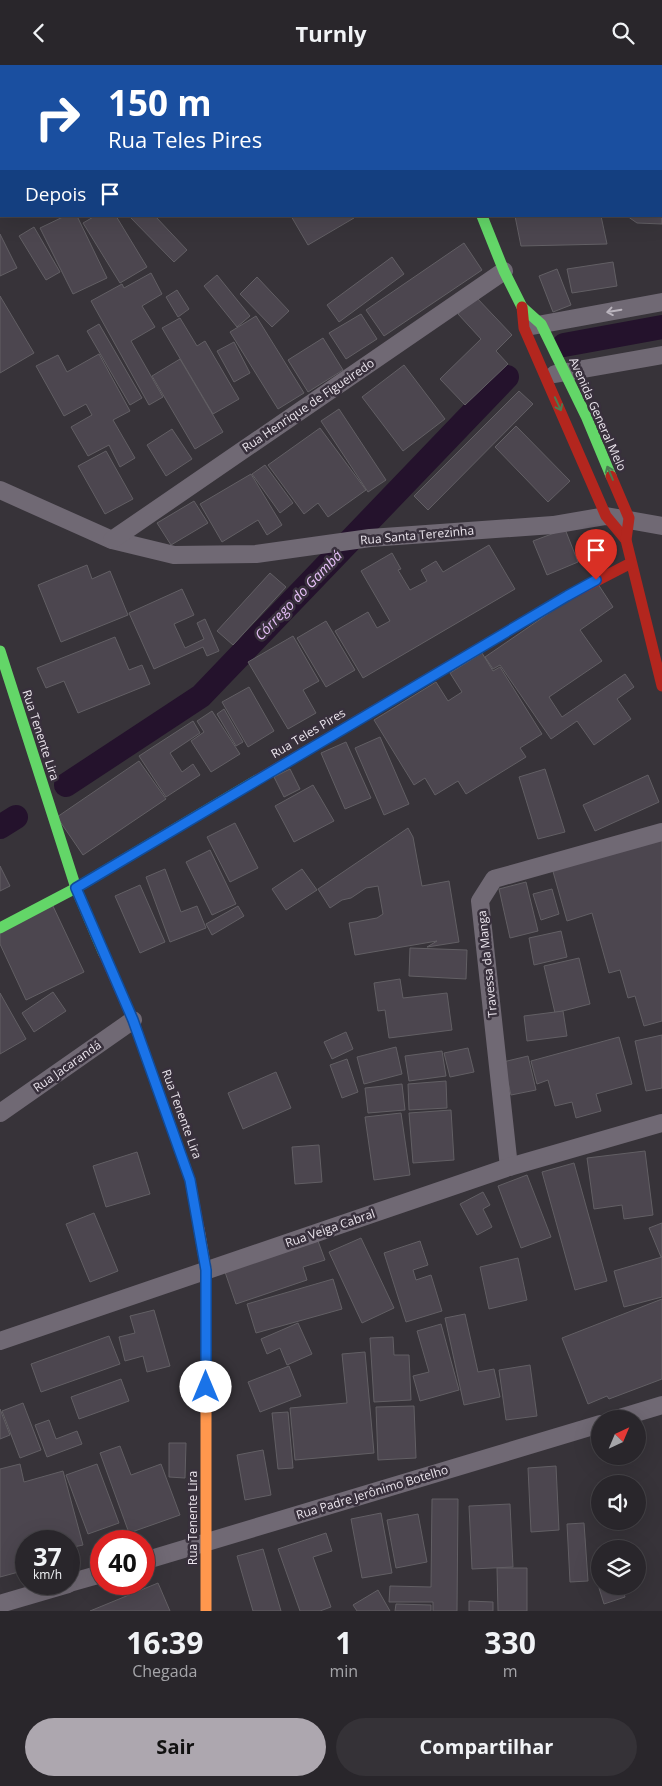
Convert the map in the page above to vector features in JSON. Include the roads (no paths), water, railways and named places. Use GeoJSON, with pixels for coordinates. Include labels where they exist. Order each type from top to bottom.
{"type":"FeatureCollection","features":[{"type":"Feature","properties":{"kind":"street","name":"Avenida General Melo"},"geometry":{"type":"LineString","coordinates":[[482,217],[504,271],[522,307],[524,328],[606,516],[626,541]]}},
{"type":"Feature","properties":{"kind":"street","name":"Rua Henrique de Figueiredo"},"geometry":{"type":"LineString","coordinates":[[112,540],[504,271]]}},
{"type":"Feature","properties":{"kind":"street"},"geometry":{"type":"LineString","coordinates":[[524,328],[662,302]]}},
{"type":"Feature","properties":{"kind":"street","name":"Avenida General Melo"},"geometry":{"type":"LineString","coordinates":[[522,307],[541,324],[586,416],[629,518],[626,541],[662,686]]}},
{"type":"Feature","properties":{"kind":"street"},"geometry":{"type":"LineString","coordinates":[[545,377],[662,355]]}},
{"type":"Feature","properties":{"kind":"street","name":"Rua Santa Terezinha"},"geometry":{"type":"LineString","coordinates":[[0,490],[112,540],[174,555],[256,553],[370,538],[553,525],[606,516],[629,518],[662,526]]}},
{"type":"Feature","properties":{"kind":"street","name":"Rua Teles Pires"},"geometry":{"type":"LineString","coordinates":[[0,928],[76,888],[567,596],[631,563]]}},
{"type":"Feature","properties":{"kind":"street","name":"Rua Tenente Lira"},"geometry":{"type":"LineString","coordinates":[[0,651],[76,888],[133,1020],[190,1180],[206,1270],[206,1611]]}},
{"type":"Feature","properties":{"kind":"street","name":"Travessa da Manga"},"geometry":{"type":"LineString","coordinates":[[509,1167],[480,901],[494,879],[662,832]]}},
{"type":"Feature","properties":{"kind":"street","name":"Rua Jacarandá"},"geometry":{"type":"LineString","coordinates":[[0,1113],[133,1020]]}},
{"type":"Feature","properties":{"kind":"street","name":"Rua Veiga Cabral"},"geometry":{"type":"LineString","coordinates":[[0,1341],[509,1167],[662,1123]]}},
{"type":"Feature","properties":{"kind":"street"},"geometry":{"type":"LineString","coordinates":[[646,1410],[662,1405]]}},
{"type":"Feature","properties":{"kind":"street","name":"Rua Padre Jerônimo Botelho"},"geometry":{"type":"LineString","coordinates":[[155,1558],[591,1427]]}},
{"type":"Feature","properties":{"kind":"street"},"geometry":{"type":"LineString","coordinates":[[0,1604],[31,1595]]}},
{"type":"Feature","properties":{"kind":"waterway","name":"Córrego do Gambá"},"geometry":{"type":"LineString","coordinates":[[564,345],[662,327]]}},
{"type":"Feature","properties":{"kind":"waterway","name":"Córrego do Gambá"},"geometry":{"type":"LineString","coordinates":[[66,785],[201,696],[507,377]]}},
{"type":"Feature","properties":{"kind":"waterway","name":"Córrego do Gambá"},"geometry":{"type":"LineString","coordinates":[[0,827],[16,817]]}}]}
